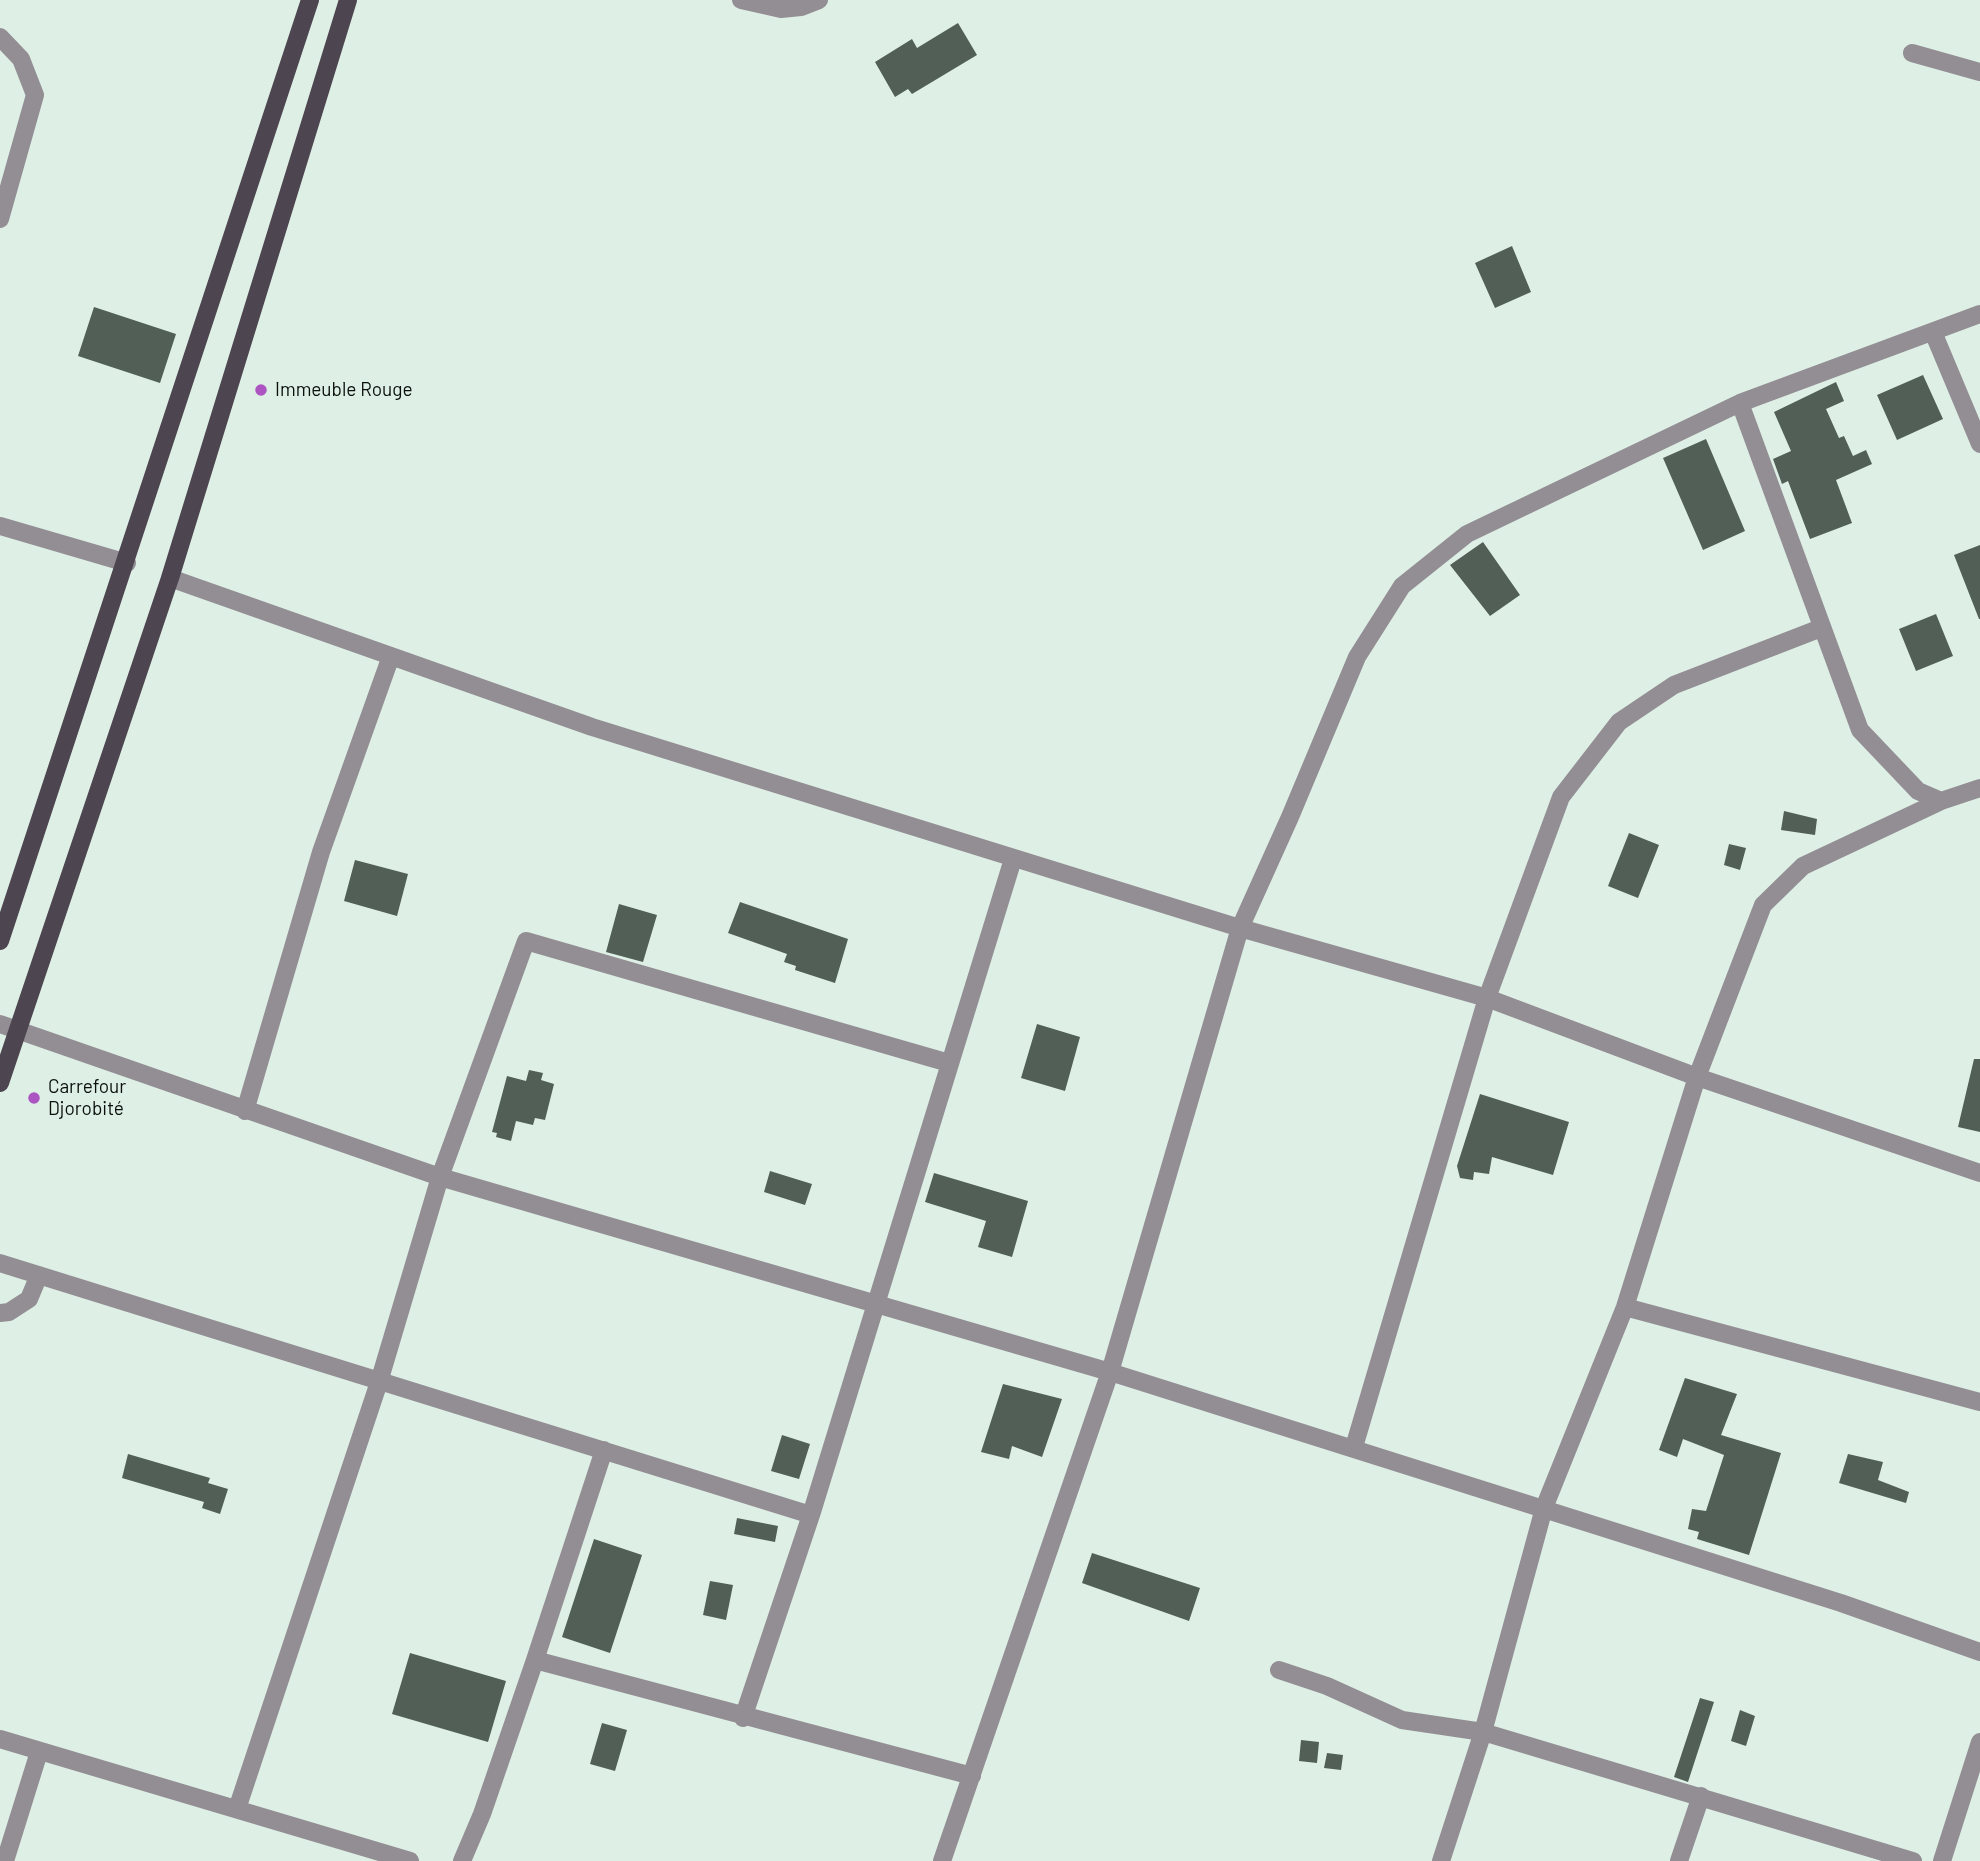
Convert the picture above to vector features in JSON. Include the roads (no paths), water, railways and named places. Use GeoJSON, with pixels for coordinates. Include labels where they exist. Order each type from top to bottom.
{"type":"FeatureCollection","features":[{"type":"Feature","properties":{"kind":"main road"},"geometry":{"type":"LineString","coordinates":[[0,941],[127,564],[310,0]]}},
{"type":"Feature","properties":{"kind":"main road"},"geometry":{"type":"LineString","coordinates":[[0,1083],[8,1027],[170,578],[348,0]]}},
{"type":"Feature","properties":{"kind":"street"},"geometry":{"type":"LineString","coordinates":[[741,0],[781,9],[801,7],[819,0]]}},
{"type":"Feature","properties":{"kind":"street"},"geometry":{"type":"LineString","coordinates":[[0,37],[21,59],[35,95],[0,219]]}},
{"type":"Feature","properties":{"kind":"street"},"geometry":{"type":"LineString","coordinates":[[1912,53],[1980,72]]}},
{"type":"Feature","properties":{"kind":"street"},"geometry":{"type":"LineString","coordinates":[[942,1861],[1110,1372],[1240,928],[1357,657],[1402,586],[1467,534],[1740,403],[1980,314]]}},
{"type":"Feature","properties":{"kind":"street"},"geometry":{"type":"LineString","coordinates":[[1933,332],[1980,444]]}},
{"type":"Feature","properties":{"kind":"street"},"geometry":{"type":"LineString","coordinates":[[1740,403],[1860,730],[1918,790],[1941,801]]}},
{"type":"Feature","properties":{"kind":"street"},"geometry":{"type":"LineString","coordinates":[[0,526],[127,564]]}},
{"type":"Feature","properties":{"kind":"street"},"geometry":{"type":"LineString","coordinates":[[170,578],[592,727],[1240,928],[1488,998],[1697,1077],[1980,1173]]}},
{"type":"Feature","properties":{"kind":"street"},"geometry":{"type":"LineString","coordinates":[[1354,1447],[1488,998],[1561,797],[1619,722],[1674,685],[1821,628]]}},
{"type":"Feature","properties":{"kind":"street"},"geometry":{"type":"LineString","coordinates":[[245,1111],[321,852],[391,656]]}},
{"type":"Feature","properties":{"kind":"street"},"geometry":{"type":"LineString","coordinates":[[1441,1861],[1483,1731],[1544,1508],[1625,1307],[1697,1077],[1763,905],[1803,866],[1941,801],[1980,788]]}},
{"type":"Feature","properties":{"kind":"street"},"geometry":{"type":"LineString","coordinates":[[743,1718],[811,1515],[1013,859]]}},
{"type":"Feature","properties":{"kind":"street"},"geometry":{"type":"LineString","coordinates":[[237,1809],[379,1382],[440,1177],[526,941],[948,1063]]}},
{"type":"Feature","properties":{"kind":"street"},"geometry":{"type":"LineString","coordinates":[[8,1027],[440,1177],[1110,1372],[1354,1447],[1841,1603],[1980,1652]]}},
{"type":"Feature","properties":{"kind":"street"},"geometry":{"type":"LineString","coordinates":[[0,1263],[811,1515]]}},
{"type":"Feature","properties":{"kind":"street"},"geometry":{"type":"LineString","coordinates":[[0,1313],[9,1312],[29,1299],[39,1275]]}},
{"type":"Feature","properties":{"kind":"street"},"geometry":{"type":"LineString","coordinates":[[1625,1307],[1980,1402]]}},
{"type":"Feature","properties":{"kind":"street"},"geometry":{"type":"LineString","coordinates":[[461,1861],[482,1814],[604,1450]]}},
{"type":"Feature","properties":{"kind":"street"},"geometry":{"type":"LineString","coordinates":[[535,1660],[743,1718],[972,1776]]}},
{"type":"Feature","properties":{"kind":"street"},"geometry":{"type":"LineString","coordinates":[[1279,1670],[1327,1686],[1402,1720],[1483,1731],[1913,1861]]}},
{"type":"Feature","properties":{"kind":"street"},"geometry":{"type":"LineString","coordinates":[[0,1739],[410,1861]]}},
{"type":"Feature","properties":{"kind":"street"},"geometry":{"type":"LineString","coordinates":[[1942,1861],[1980,1742]]}},
{"type":"Feature","properties":{"kind":"street"},"geometry":{"type":"LineString","coordinates":[[5,1861],[39,1752]]}},
{"type":"Feature","properties":{"kind":"street"},"geometry":{"type":"LineString","coordinates":[[1679,1861],[1701,1796]]}},
{"type":"Feature","properties":{"kind":"place","name":"Immeuble Rouge"},"geometry":{"type":"Point","coordinates":[261,390]}},
{"type":"Feature","properties":{"kind":"place","name":"Carrefour Djorobité"},"geometry":{"type":"Point","coordinates":[34,1098]}}]}
